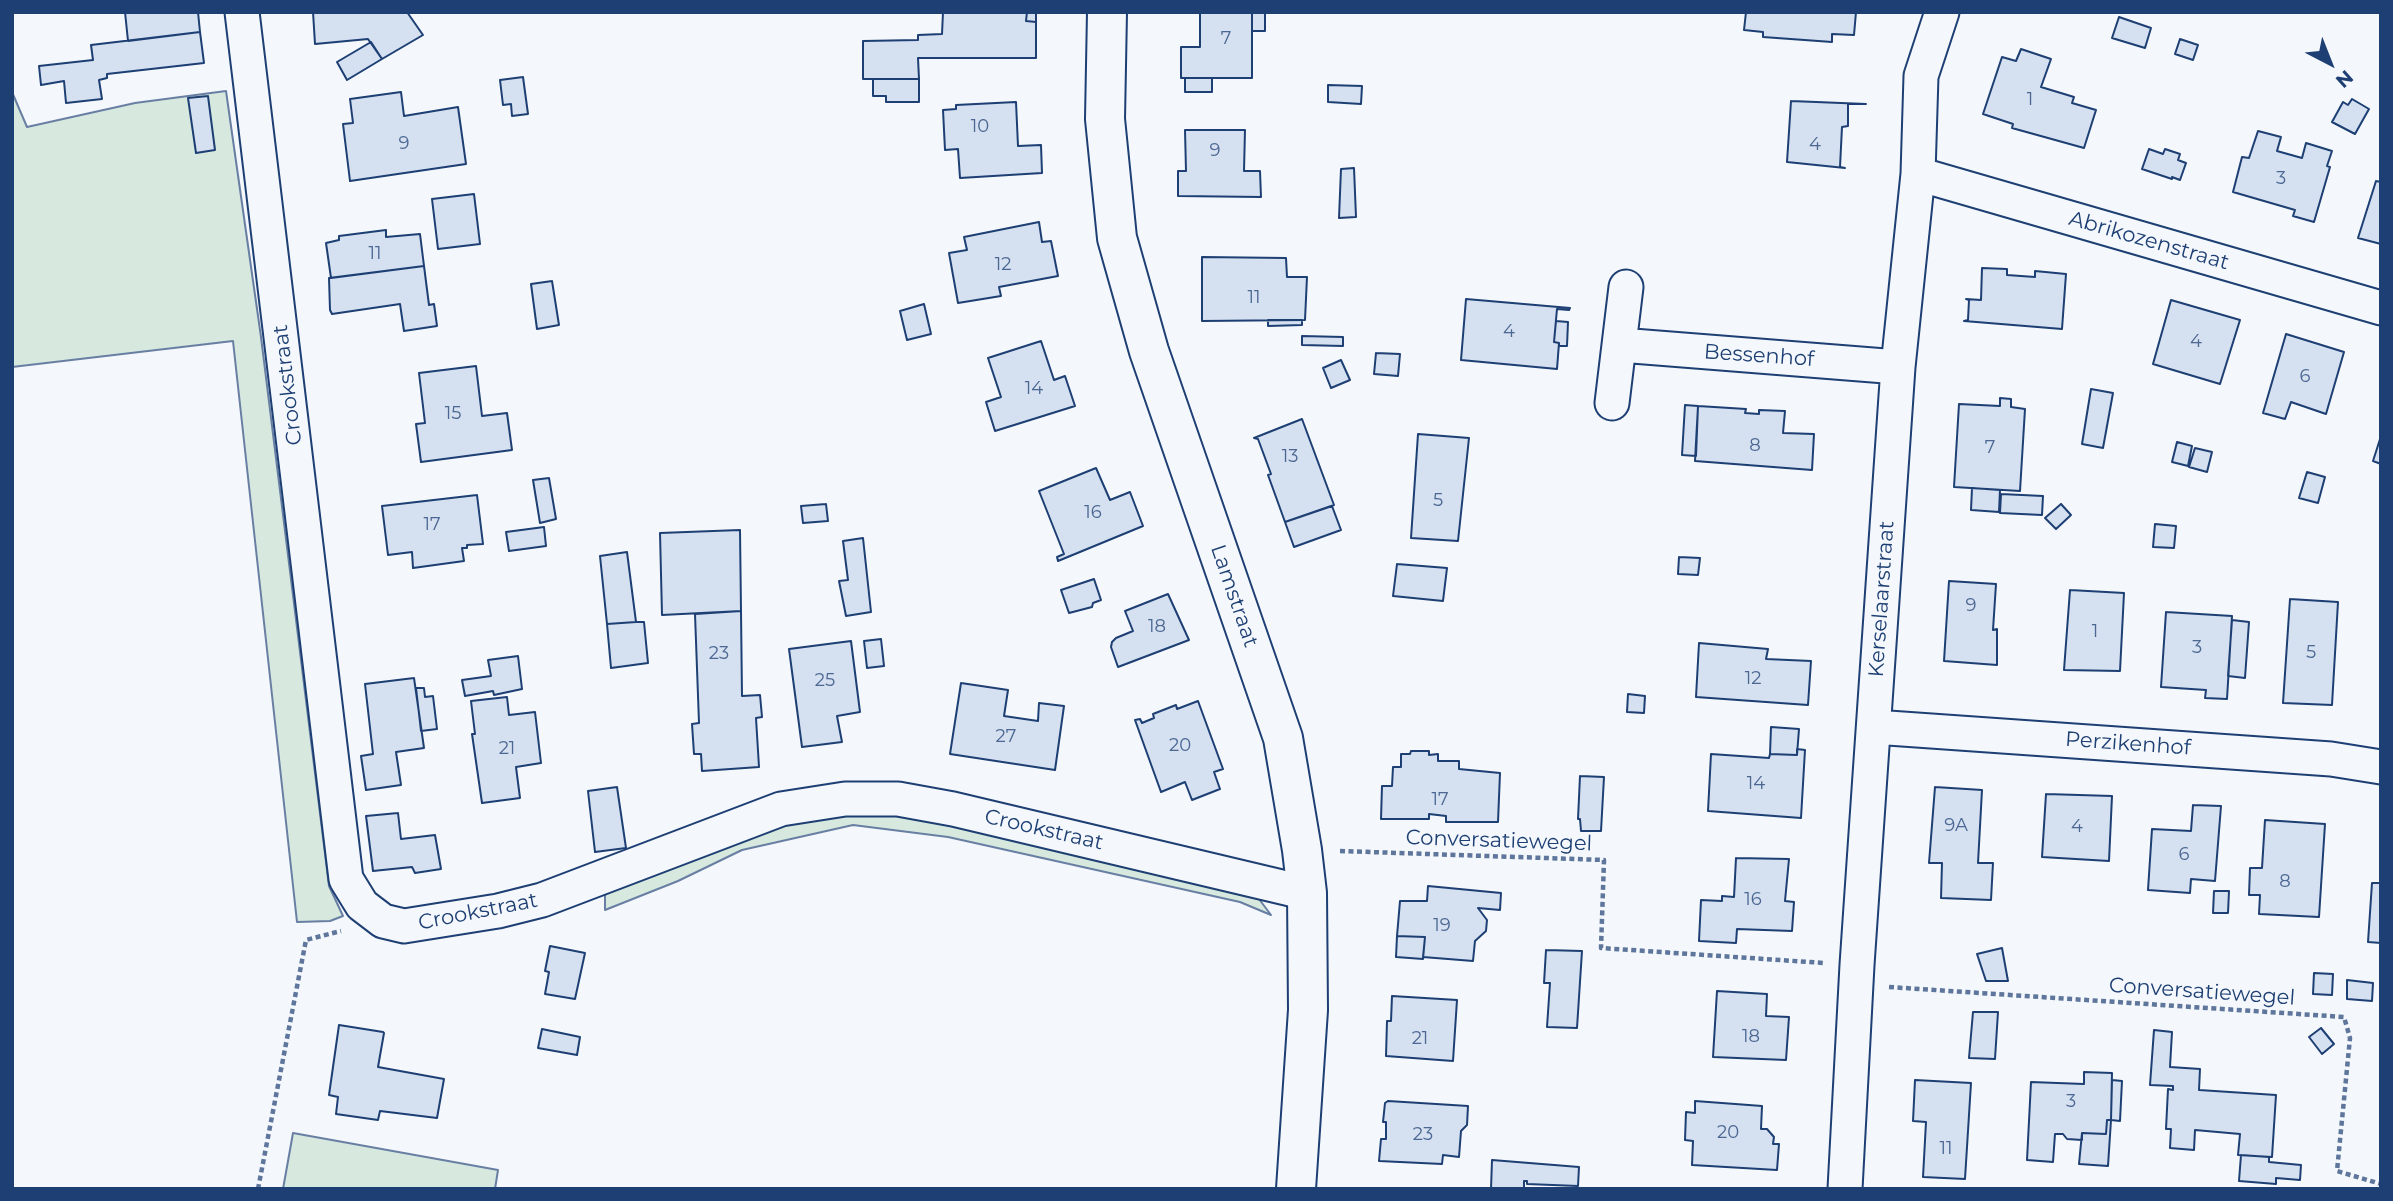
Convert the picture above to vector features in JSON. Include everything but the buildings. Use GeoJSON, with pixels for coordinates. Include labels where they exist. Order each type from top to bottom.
{"type":"FeatureCollection","features":[{"type":"Feature","properties":{"kind":"street","name":"Crookstraat"},"geometry":{"type":"LineString","coordinates":[[242,12],[346,879],[362,905],[383,921],[404,926],[498,911],[542,900],[782,809],[845,799],[898,799],[953,809],[1307,893]]}},
{"type":"Feature","properties":{"kind":"street","name":"Lamstraat"},"geometry":{"type":"LineString","coordinates":[[1107,12],[1105,119],[1117,238],[1149,351],[1283,738],[1301,850],[1307,893],[1308,1010],[1296,1189]]}},
{"type":"Feature","properties":{"kind":"street","name":"Kerselaarstraat"},"geometry":{"type":"LineString","coordinates":[[1844,1189],[1898,367],[1918,174],[1921,76],[1942,12]]}},
{"type":"Feature","properties":{"kind":"street","name":"Abrikozenstraat"},"geometry":{"type":"LineString","coordinates":[[1918,174],[2381,308]]}},
{"type":"Feature","properties":{"kind":"street"},"geometry":{"type":"LineString","coordinates":[[1612,403],[1626,287]]}},
{"type":"Feature","properties":{"kind":"street","name":"Bessenhof"},"geometry":{"type":"LineString","coordinates":[[1620,345],[1898,367]]}},
{"type":"Feature","properties":{"kind":"street","name":"Perzikenhof"},"geometry":{"type":"LineString","coordinates":[[1874,727],[2331,759],[2381,766]]}},
{"type":"Feature","properties":{"kind":"path","name":"Conversatiewegel"},"geometry":{"type":"LineString","coordinates":[[1301,850],[1604,860],[1601,948],[1857,975],[2344,1017],[2350,1038],[2337,1171],[2381,1184]]}},
{"type":"Feature","properties":{"kind":"path"},"geometry":{"type":"LineString","coordinates":[[258,1189],[306,940],[383,921]]}},
{"type":"Feature","properties":{"kind":"shaded area"},"geometry":{"type":"Polygon","coordinates":[[[226,91],[261,337],[329,886],[343,916],[330,921],[297,922],[233,341],[12,367],[12,92],[27,127],[135,103],[226,91]]]}},
{"type":"Feature","properties":{"kind":"shaded area"},"geometry":{"type":"Polygon","coordinates":[[[842,810],[909,811],[1256,895],[1271,915],[1240,902],[948,837],[853,825],[742,850],[678,881],[605,910],[605,890],[775,822],[842,810]]]}},
{"type":"Feature","properties":{"kind":"shaded area"},"geometry":{"type":"Polygon","coordinates":[[[293,1133],[498,1170],[495,1189],[283,1189],[293,1133]]]}}]}
